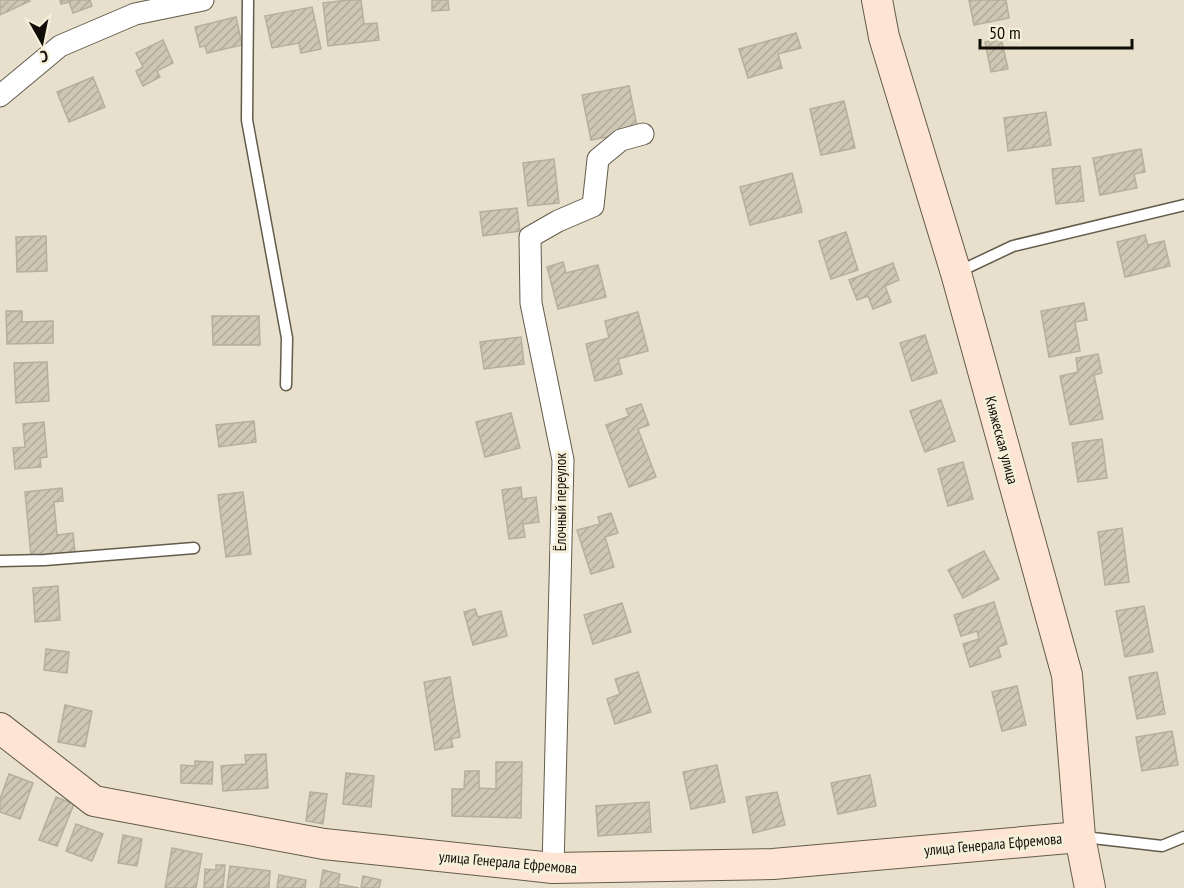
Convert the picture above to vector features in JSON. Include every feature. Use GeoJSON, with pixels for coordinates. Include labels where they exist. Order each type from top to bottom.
{"type":"FeatureCollection","features":[{"type":"Feature","properties":{"kind":"street"},"geometry":{"type":"LineString","coordinates":[[0,96],[60,46],[135,14],[203,0]]}},
{"type":"Feature","properties":{"kind":"street","name":"Княжеская улица"},"geometry":{"type":"LineString","coordinates":[[876,0],[884,37],[956,273],[1067,675],[1080,837],[1090,888]]}},
{"type":"Feature","properties":{"kind":"street","name":"Ёлочный переулок"},"geometry":{"type":"LineString","coordinates":[[553,868],[563,460],[531,303],[530,237],[558,221],[593,206],[598,159],[621,140],[643,134]]}},
{"type":"Feature","properties":{"kind":"street","name":"улица Генерала Ефремова"},"geometry":{"type":"LineString","coordinates":[[0,728],[94,801],[324,844],[553,868],[773,864],[1080,837]]}},
{"type":"Feature","properties":{"kind":"lane"},"geometry":{"type":"LineString","coordinates":[[248,0],[247,120],[287,338],[286,385]]}},
{"type":"Feature","properties":{"kind":"lane"},"geometry":{"type":"LineString","coordinates":[[956,273],[1013,246],[1184,205]]}},
{"type":"Feature","properties":{"kind":"lane"},"geometry":{"type":"LineString","coordinates":[[0,561],[45,560],[194,548]]}},
{"type":"Feature","properties":{"kind":"lane"},"geometry":{"type":"LineString","coordinates":[[1080,837],[1162,846],[1184,837]]}},
{"type":"Feature","properties":{"kind":"building"},"geometry":{"type":"Polygon","coordinates":[[[0,0],[29,0],[30,1],[0,15],[0,0]]]}},
{"type":"Feature","properties":{"kind":"building"},"geometry":{"type":"Polygon","coordinates":[[[60,0],[90,0],[92,6],[73,13],[69,2],[61,4],[60,0]]]}},
{"type":"Feature","properties":{"kind":"building"},"geometry":{"type":"Polygon","coordinates":[[[361,0],[364,24],[377,23],[379,40],[328,46],[323,3],[361,0]]]}},
{"type":"Feature","properties":{"kind":"building"},"geometry":{"type":"Polygon","coordinates":[[[432,0],[448,0],[449,10],[432,11],[432,0]]]}},
{"type":"Feature","properties":{"kind":"building"},"geometry":{"type":"Polygon","coordinates":[[[969,0],[1006,0],[1009,18],[974,25],[969,0]]]}},
{"type":"Feature","properties":{"kind":"building"},"geometry":{"type":"Polygon","coordinates":[[[312,7],[321,49],[301,53],[299,43],[272,48],[265,16],[312,7]]]}},
{"type":"Feature","properties":{"kind":"building"},"geometry":{"type":"Polygon","coordinates":[[[236,17],[242,45],[207,53],[205,46],[200,47],[195,27],[236,17]]]}},
{"type":"Feature","properties":{"kind":"building"},"geometry":{"type":"Polygon","coordinates":[[[796,33],[801,48],[778,54],[782,68],[748,78],[739,49],[796,33]]]}},
{"type":"Feature","properties":{"kind":"building"},"geometry":{"type":"Polygon","coordinates":[[[1001,38],[1008,69],[991,72],[985,42],[1001,38]]]}},
{"type":"Feature","properties":{"kind":"building"},"geometry":{"type":"Polygon","coordinates":[[[163,40],[173,63],[157,71],[160,77],[143,86],[136,71],[143,67],[136,53],[163,40]]]}},
{"type":"Feature","properties":{"kind":"building"},"geometry":{"type":"Polygon","coordinates":[[[93,77],[105,107],[69,122],[57,92],[93,77]]]}},
{"type":"Feature","properties":{"kind":"building"},"geometry":{"type":"Polygon","coordinates":[[[629,86],[638,131],[591,140],[582,95],[629,86]]]}},
{"type":"Feature","properties":{"kind":"building"},"geometry":{"type":"Polygon","coordinates":[[[844,101],[855,148],[821,155],[810,109],[844,101]]]}},
{"type":"Feature","properties":{"kind":"building"},"geometry":{"type":"Polygon","coordinates":[[[1046,112],[1051,145],[1008,151],[1004,118],[1046,112]]]}},
{"type":"Feature","properties":{"kind":"building"},"geometry":{"type":"Polygon","coordinates":[[[1141,149],[1145,172],[1134,174],[1137,188],[1100,195],[1093,158],[1141,149]]]}},
{"type":"Feature","properties":{"kind":"building"},"geometry":{"type":"Polygon","coordinates":[[[554,159],[559,203],[528,206],[523,163],[554,159]]]}},
{"type":"Feature","properties":{"kind":"building"},"geometry":{"type":"Polygon","coordinates":[[[1080,166],[1084,201],[1056,204],[1052,169],[1080,166]]]}},
{"type":"Feature","properties":{"kind":"building"},"geometry":{"type":"Polygon","coordinates":[[[792,173],[802,212],[750,225],[740,187],[792,173]]]}},
{"type":"Feature","properties":{"kind":"building"},"geometry":{"type":"Polygon","coordinates":[[[517,208],[520,231],[483,236],[480,212],[517,208]]]}},
{"type":"Feature","properties":{"kind":"building"},"geometry":{"type":"Polygon","coordinates":[[[846,232],[858,270],[831,279],[819,241],[846,232]]]}},
{"type":"Feature","properties":{"kind":"building"},"geometry":{"type":"Polygon","coordinates":[[[1145,235],[1148,245],[1164,241],[1170,266],[1125,277],[1117,242],[1145,235]]]}},
{"type":"Feature","properties":{"kind":"building"},"geometry":{"type":"Polygon","coordinates":[[[46,236],[47,271],[17,272],[16,237],[46,236]]]}},
{"type":"Feature","properties":{"kind":"building"},"geometry":{"type":"Polygon","coordinates":[[[563,262],[566,273],[598,265],[606,297],[558,309],[547,267],[563,262]]]}},
{"type":"Feature","properties":{"kind":"building"},"geometry":{"type":"Polygon","coordinates":[[[893,263],[899,280],[885,286],[891,302],[873,309],[868,296],[857,300],[849,280],[893,263]]]}},
{"type":"Feature","properties":{"kind":"building"},"geometry":{"type":"Polygon","coordinates":[[[1084,303],[1087,320],[1075,322],[1080,351],[1049,357],[1041,311],[1084,303]]]}},
{"type":"Feature","properties":{"kind":"building"},"geometry":{"type":"Polygon","coordinates":[[[6,311],[22,311],[22,322],[53,321],[53,343],[7,344],[6,311]]]}},
{"type":"Feature","properties":{"kind":"building"},"geometry":{"type":"Polygon","coordinates":[[[638,312],[648,351],[618,359],[622,374],[595,381],[586,344],[609,338],[605,321],[638,312]]]}},
{"type":"Feature","properties":{"kind":"building"},"geometry":{"type":"Polygon","coordinates":[[[212,316],[259,316],[260,345],[213,345],[212,316]]]}},
{"type":"Feature","properties":{"kind":"building"},"geometry":{"type":"Polygon","coordinates":[[[925,335],[937,373],[912,381],[900,343],[925,335]]]}},
{"type":"Feature","properties":{"kind":"building"},"geometry":{"type":"Polygon","coordinates":[[[521,337],[524,364],[484,369],[480,342],[521,337]]]}},
{"type":"Feature","properties":{"kind":"building"},"geometry":{"type":"Polygon","coordinates":[[[1098,354],[1102,373],[1094,375],[1103,419],[1070,425],[1060,376],[1078,372],[1076,358],[1098,354]]]}},
{"type":"Feature","properties":{"kind":"building"},"geometry":{"type":"Polygon","coordinates":[[[47,362],[49,401],[16,403],[14,363],[47,362]]]}},
{"type":"Feature","properties":{"kind":"building"},"geometry":{"type":"Polygon","coordinates":[[[941,400],[955,441],[925,452],[910,411],[941,400]]]}},
{"type":"Feature","properties":{"kind":"building"},"geometry":{"type":"Polygon","coordinates":[[[641,404],[649,425],[638,429],[656,477],[629,487],[606,425],[629,416],[626,409],[641,404]]]}},
{"type":"Feature","properties":{"kind":"building"},"geometry":{"type":"Polygon","coordinates":[[[511,413],[520,448],[485,457],[476,422],[511,413]]]}},
{"type":"Feature","properties":{"kind":"building"},"geometry":{"type":"Polygon","coordinates":[[[254,421],[256,442],[219,447],[216,425],[254,421]]]}},
{"type":"Feature","properties":{"kind":"building"},"geometry":{"type":"Polygon","coordinates":[[[44,422],[47,457],[40,458],[41,467],[15,469],[13,448],[25,447],[23,424],[44,422]]]}},
{"type":"Feature","properties":{"kind":"building"},"geometry":{"type":"Polygon","coordinates":[[[1102,439],[1107,478],[1078,482],[1072,443],[1102,439]]]}},
{"type":"Feature","properties":{"kind":"building"},"geometry":{"type":"Polygon","coordinates":[[[963,462],[973,499],[948,506],[938,469],[963,462]]]}},
{"type":"Feature","properties":{"kind":"building"},"geometry":{"type":"Polygon","coordinates":[[[521,487],[522,499],[536,497],[539,522],[523,524],[525,537],[509,539],[502,490],[521,487]]]}},
{"type":"Feature","properties":{"kind":"building"},"geometry":{"type":"Polygon","coordinates":[[[62,488],[63,501],[54,502],[57,535],[73,533],[75,552],[31,556],[25,492],[62,488]]]}},
{"type":"Feature","properties":{"kind":"building"},"geometry":{"type":"Polygon","coordinates":[[[243,492],[251,554],[226,557],[218,495],[243,492]]]}},
{"type":"Feature","properties":{"kind":"building"},"geometry":{"type":"Polygon","coordinates":[[[611,513],[618,533],[605,537],[614,567],[591,574],[577,530],[600,524],[598,517],[611,513]]]}},
{"type":"Feature","properties":{"kind":"building"},"geometry":{"type":"Polygon","coordinates":[[[1122,528],[1129,582],[1105,585],[1098,532],[1122,528]]]}},
{"type":"Feature","properties":{"kind":"building"},"geometry":{"type":"Polygon","coordinates":[[[984,551],[999,579],[963,598],[948,570],[984,551]]]}},
{"type":"Feature","properties":{"kind":"building"},"geometry":{"type":"Polygon","coordinates":[[[58,586],[60,620],[35,622],[33,588],[58,586]]]}},
{"type":"Feature","properties":{"kind":"building"},"geometry":{"type":"Polygon","coordinates":[[[994,602],[1007,644],[998,647],[1001,657],[970,667],[963,644],[979,639],[977,631],[961,636],[954,615],[994,602]]]}},
{"type":"Feature","properties":{"kind":"building"},"geometry":{"type":"Polygon","coordinates":[[[622,603],[631,632],[593,644],[584,615],[622,603]]]}},
{"type":"Feature","properties":{"kind":"building"},"geometry":{"type":"Polygon","coordinates":[[[1144,606],[1153,652],[1125,657],[1116,611],[1144,606]]]}},
{"type":"Feature","properties":{"kind":"building"},"geometry":{"type":"Polygon","coordinates":[[[475,609],[478,617],[501,611],[507,636],[473,645],[464,612],[475,609]]]}},
{"type":"Feature","properties":{"kind":"building"},"geometry":{"type":"Polygon","coordinates":[[[46,649],[69,652],[67,673],[44,670],[46,649]]]}},
{"type":"Feature","properties":{"kind":"building"},"geometry":{"type":"Polygon","coordinates":[[[638,672],[651,712],[615,724],[607,699],[620,694],[615,679],[638,672]]]}},
{"type":"Feature","properties":{"kind":"building"},"geometry":{"type":"Polygon","coordinates":[[[1157,672],[1165,714],[1137,719],[1129,677],[1157,672]]]}},
{"type":"Feature","properties":{"kind":"building"},"geometry":{"type":"Polygon","coordinates":[[[450,677],[460,737],[451,739],[453,747],[435,750],[424,682],[450,677]]]}},
{"type":"Feature","properties":{"kind":"building"},"geometry":{"type":"Polygon","coordinates":[[[1017,686],[1026,725],[1002,731],[992,692],[1017,686]]]}},
{"type":"Feature","properties":{"kind":"building"},"geometry":{"type":"Polygon","coordinates":[[[65,705],[92,711],[85,747],[58,742],[65,705]]]}},
{"type":"Feature","properties":{"kind":"building"},"geometry":{"type":"Polygon","coordinates":[[[1172,731],[1178,765],[1142,771],[1136,737],[1172,731]]]}},
{"type":"Feature","properties":{"kind":"building"},"geometry":{"type":"Polygon","coordinates":[[[266,754],[268,788],[223,791],[221,766],[246,764],[245,755],[266,754]]]}},
{"type":"Feature","properties":{"kind":"building"},"geometry":{"type":"Polygon","coordinates":[[[195,761],[213,762],[212,784],[181,783],[181,765],[195,766],[195,761]]]}},
{"type":"Feature","properties":{"kind":"building"},"geometry":{"type":"Polygon","coordinates":[[[496,762],[522,762],[521,818],[452,816],[452,789],[464,789],[465,771],[479,771],[479,788],[496,789],[496,762]]]}},
{"type":"Feature","properties":{"kind":"building"},"geometry":{"type":"Polygon","coordinates":[[[717,765],[725,802],[691,809],[683,772],[717,765]]]}},
{"type":"Feature","properties":{"kind":"building"},"geometry":{"type":"Polygon","coordinates":[[[346,773],[374,776],[371,807],[343,804],[346,773]]]}},
{"type":"Feature","properties":{"kind":"building"},"geometry":{"type":"Polygon","coordinates":[[[9,774],[33,783],[20,819],[0,812],[0,799],[9,774]]]}},
{"type":"Feature","properties":{"kind":"building"},"geometry":{"type":"Polygon","coordinates":[[[870,775],[876,806],[838,814],[831,783],[870,775]]]}},
{"type":"Feature","properties":{"kind":"building"},"geometry":{"type":"Polygon","coordinates":[[[310,792],[327,794],[323,824],[306,821],[310,792]]]}},
{"type":"Feature","properties":{"kind":"building"},"geometry":{"type":"Polygon","coordinates":[[[777,792],[785,825],[753,833],[746,797],[777,792]]]}},
{"type":"Feature","properties":{"kind":"building"},"geometry":{"type":"Polygon","coordinates":[[[56,797],[74,804],[57,846],[39,840],[56,797]]]}},
{"type":"Feature","properties":{"kind":"building"},"geometry":{"type":"Polygon","coordinates":[[[649,802],[651,832],[598,836],[596,806],[649,802]]]}},
{"type":"Feature","properties":{"kind":"building"},"geometry":{"type":"Polygon","coordinates":[[[76,824],[103,834],[92,861],[66,851],[76,824]]]}},
{"type":"Feature","properties":{"kind":"building"},"geometry":{"type":"Polygon","coordinates":[[[123,835],[142,839],[137,866],[118,863],[123,835]]]}},
{"type":"Feature","properties":{"kind":"building"},"geometry":{"type":"Polygon","coordinates":[[[172,848],[202,854],[196,888],[165,888],[172,848]]]}},
{"type":"Feature","properties":{"kind":"building"},"geometry":{"type":"Polygon","coordinates":[[[216,865],[225,865],[223,888],[204,888],[205,869],[216,870],[216,865]]]}},
{"type":"Feature","properties":{"kind":"building"},"geometry":{"type":"Polygon","coordinates":[[[230,866],[270,871],[269,888],[227,888],[230,866]]]}},
{"type":"Feature","properties":{"kind":"building"},"geometry":{"type":"Polygon","coordinates":[[[323,870],[340,874],[338,884],[359,888],[320,888],[323,870]]]}},
{"type":"Feature","properties":{"kind":"building"},"geometry":{"type":"Polygon","coordinates":[[[279,875],[306,880],[305,888],[277,888],[279,875]]]}},
{"type":"Feature","properties":{"kind":"building"},"geometry":{"type":"Polygon","coordinates":[[[363,876],[381,880],[379,888],[361,888],[363,876]]]}}]}
